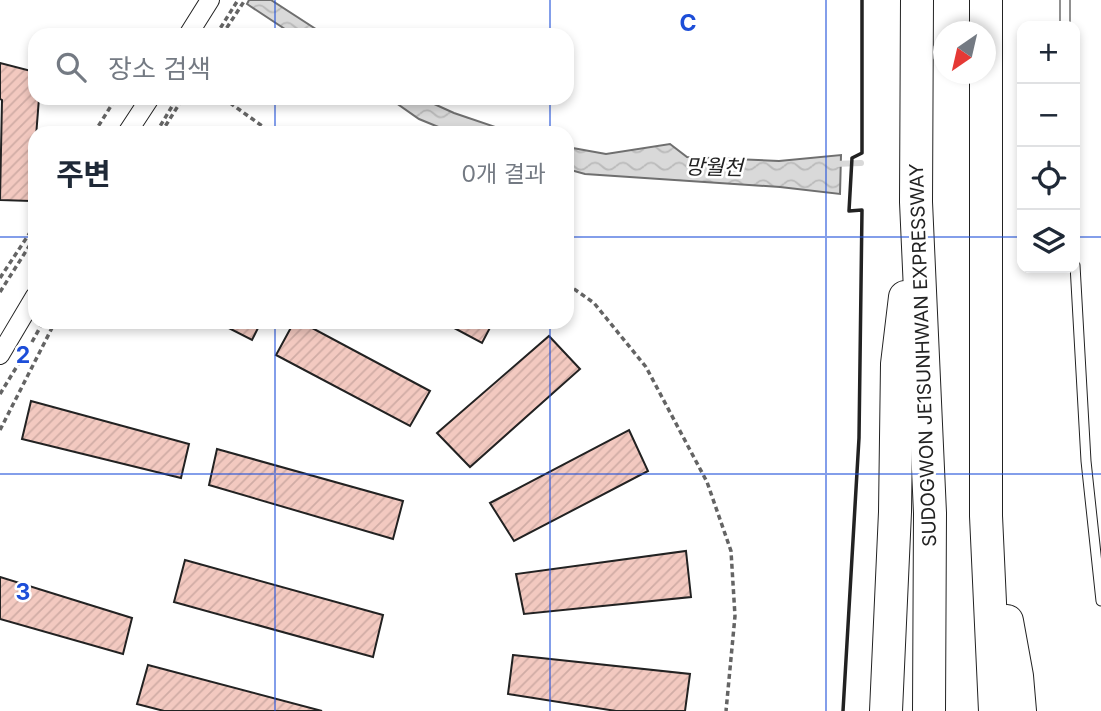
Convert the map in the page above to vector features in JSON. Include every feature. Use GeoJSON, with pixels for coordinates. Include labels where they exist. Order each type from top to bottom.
{"type":"FeatureCollection","features":[{"type":"Feature","properties":{"kind":"highway","name":"SUDOGWON JE1SUNHWAN EXPRESSWAY"},"geometry":{"type":"LineString","coordinates":[[917,0],[916,202],[930,513],[929,711]]}},
{"type":"Feature","properties":{"kind":"highway"},"geometry":{"type":"LineString","coordinates":[[986,0],[986,516],[995,711]]}},
{"type":"Feature","properties":{"kind":"highway"},"geometry":{"type":"LineString","coordinates":[[886,711],[895,512],[897,364],[916,202]]}},
{"type":"Feature","properties":{"kind":"highway"},"geometry":{"type":"LineString","coordinates":[[986,516],[1017,676],[1020,711]]}},
{"type":"Feature","properties":{"kind":"street"},"geometry":{"type":"LineString","coordinates":[[193,28],[210,0]]}},
{"type":"Feature","properties":{"kind":"street"},"geometry":{"type":"LineString","coordinates":[[132,126],[145,105]]}},
{"type":"Feature","properties":{"kind":"street"},"geometry":{"type":"LineString","coordinates":[[0,355],[28,308]]}},
{"type":"Feature","properties":{"kind":"lane"},"geometry":{"type":"LineString","coordinates":[[1065,0],[1065,21]]}},
{"type":"Feature","properties":{"kind":"lane"},"geometry":{"type":"LineString","coordinates":[[1075,273],[1086,461],[1101,601]]}},
{"type":"Feature","properties":{"kind":"path"},"geometry":{"type":"LineString","coordinates":[[220,28],[238,0]]}},
{"type":"Feature","properties":{"kind":"path"},"geometry":{"type":"LineString","coordinates":[[226,28],[245,0]]}},
{"type":"Feature","properties":{"kind":"path"},"geometry":{"type":"LineString","coordinates":[[98,126],[112,105]]}},
{"type":"Feature","properties":{"kind":"path"},"geometry":{"type":"LineString","coordinates":[[162,126],[172,105]]}},
{"type":"Feature","properties":{"kind":"path"},"geometry":{"type":"LineString","coordinates":[[164,126],[178,105]]}},
{"type":"Feature","properties":{"kind":"path"},"geometry":{"type":"LineString","coordinates":[[233,105],[262,126]]}},
{"type":"Feature","properties":{"kind":"path"},"geometry":{"type":"LineString","coordinates":[[0,278],[28,236]]}},
{"type":"Feature","properties":{"kind":"path"},"geometry":{"type":"LineString","coordinates":[[0,292],[28,248]]}},
{"type":"Feature","properties":{"kind":"path"},"geometry":{"type":"LineString","coordinates":[[574,289],[594,303],[646,367],[707,482],[732,551],[735,616],[726,711]]}},
{"type":"Feature","properties":{"kind":"path"},"geometry":{"type":"LineString","coordinates":[[0,430],[51,329]]}},
{"type":"Feature","properties":{"kind":"water"},"geometry":{"type":"Polygon","coordinates":[[[249,0],[271,0],[314,28],[283,28],[247,4],[249,0]]]}},
{"type":"Feature","properties":{"kind":"water"},"geometry":{"type":"Polygon","coordinates":[[[399,105],[436,105],[492,126],[436,126],[419,119],[399,105]]]}},
{"type":"Feature","properties":{"kind":"water"},"geometry":{"type":"Polygon","coordinates":[[[670,144],[687,157],[779,161],[841,155],[840,194],[574,171],[574,148],[606,154],[670,144]]]}},
{"type":"Feature","properties":{"kind":"building"},"geometry":{"type":"Polygon","coordinates":[[[0,63],[28,70],[28,105],[38,105],[37,126],[28,126],[28,201],[0,200],[0,63]]]}},
{"type":"Feature","properties":{"kind":"building"},"geometry":{"type":"Polygon","coordinates":[[[231,329],[258,329],[252,340],[231,329]]]}},
{"type":"Feature","properties":{"kind":"building"},"geometry":{"type":"Polygon","coordinates":[[[290,329],[314,329],[430,391],[410,426],[276,355],[290,329]]]}},
{"type":"Feature","properties":{"kind":"building"},"geometry":{"type":"Polygon","coordinates":[[[456,329],[489,329],[482,343],[456,329]]]}},
{"type":"Feature","properties":{"kind":"building"},"geometry":{"type":"Polygon","coordinates":[[[549,336],[580,369],[470,467],[437,433],[549,336]]]}},
{"type":"Feature","properties":{"kind":"building"},"geometry":{"type":"Polygon","coordinates":[[[31,401],[189,444],[181,478],[22,439],[31,401]]]}},
{"type":"Feature","properties":{"kind":"building"},"geometry":{"type":"Polygon","coordinates":[[[629,430],[648,471],[514,541],[490,503],[629,430]]]}},
{"type":"Feature","properties":{"kind":"building"},"geometry":{"type":"Polygon","coordinates":[[[217,449],[403,501],[393,539],[209,485],[217,449]]]}},
{"type":"Feature","properties":{"kind":"building"},"geometry":{"type":"Polygon","coordinates":[[[686,551],[691,597],[524,614],[516,574],[686,551]]]}},
{"type":"Feature","properties":{"kind":"building"},"geometry":{"type":"Polygon","coordinates":[[[185,560],[383,615],[373,657],[174,602],[185,560]]]}},
{"type":"Feature","properties":{"kind":"building"},"geometry":{"type":"Polygon","coordinates":[[[0,577],[132,618],[123,654],[0,619],[0,577]]]}},
{"type":"Feature","properties":{"kind":"building"},"geometry":{"type":"Polygon","coordinates":[[[513,655],[690,674],[685,711],[616,711],[508,694],[513,655]]]}},
{"type":"Feature","properties":{"kind":"building"},"geometry":{"type":"Polygon","coordinates":[[[148,665],[322,711],[164,711],[137,704],[148,665]]]}},
{"type":"Feature","properties":{"kind":"waterway","name":"망월천"},"geometry":{"type":"LineString","coordinates":[[834,164],[861,163]]}},
{"type":"Feature","properties":{"kind":"wall"},"geometry":{"type":"LineString","coordinates":[[843,711],[859,438],[862,210],[849,211],[852,158],[862,153],[862,0]]}}]}
